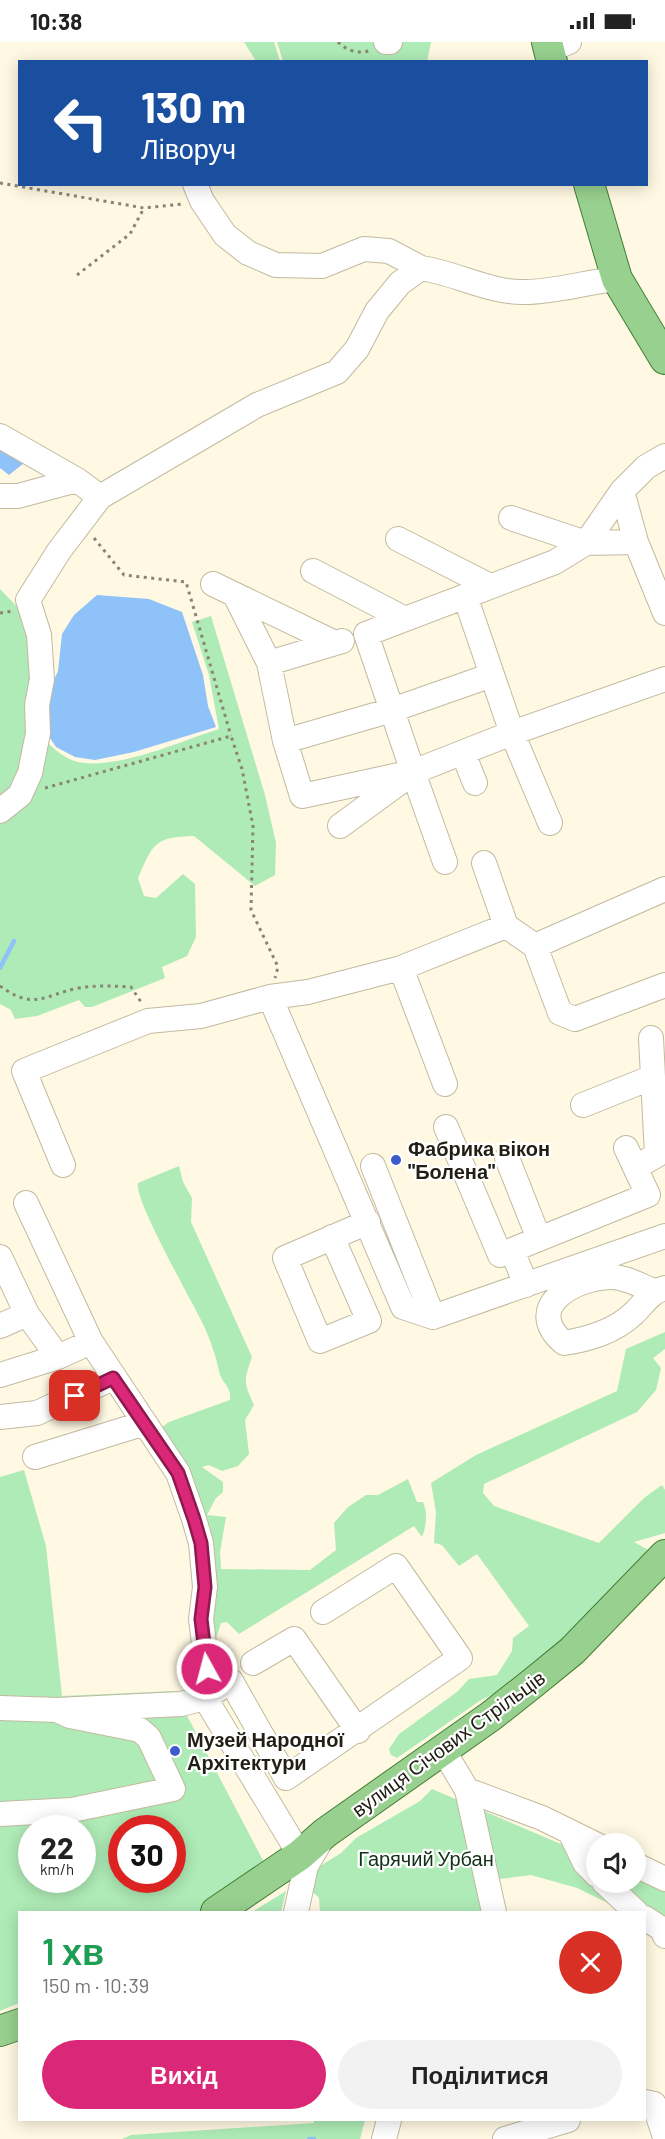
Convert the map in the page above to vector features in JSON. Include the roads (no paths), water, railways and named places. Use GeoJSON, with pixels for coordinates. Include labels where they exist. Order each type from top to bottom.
{"type":"FeatureCollection","features":[{"type":"Feature","properties":{"kind":"main road"},"geometry":{"type":"LineString","coordinates":[[590,186],[617,279],[665,359]]}},
{"type":"Feature","properties":{"kind":"main road","name":"вулиця Січових Стрільців"},"geometry":{"type":"LineString","coordinates":[[219,1911],[491,1716],[572,1651],[665,1555]]}},
{"type":"Feature","properties":{"kind":"main road"},"geometry":{"type":"LineString","coordinates":[[0,2031],[18,2025]]}},
{"type":"Feature","properties":{"kind":"street"},"geometry":{"type":"LineString","coordinates":[[198,193],[225,235],[248,252],[276,265],[322,266],[364,249],[389,251],[422,268],[442,271],[494,288],[525,292],[617,279]]}},
{"type":"Feature","properties":{"kind":"street"},"geometry":{"type":"LineString","coordinates":[[0,811],[20,795],[30,772],[38,733],[38,705],[42,679],[39,635],[28,600],[59,551],[100,497],[257,405],[338,372],[357,349],[376,311],[400,283],[422,268]]}},
{"type":"Feature","properties":{"kind":"street"},"geometry":{"type":"LineString","coordinates":[[0,436],[77,480],[100,497]]}},
{"type":"Feature","properties":{"kind":"street"},"geometry":{"type":"LineString","coordinates":[[269,663],[366,634],[555,562],[586,543],[621,491],[646,467],[665,456]]}},
{"type":"Feature","properties":{"kind":"street"},"geometry":{"type":"LineString","coordinates":[[0,496],[18,496],[77,480]]}},
{"type":"Feature","properties":{"kind":"street"},"geometry":{"type":"LineString","coordinates":[[621,491],[636,542],[665,614]]}},
{"type":"Feature","properties":{"kind":"street"},"geometry":{"type":"LineString","coordinates":[[511,518],[586,543],[636,542]]}},
{"type":"Feature","properties":{"kind":"street"},"geometry":{"type":"LineString","coordinates":[[398,539],[490,586]]}},
{"type":"Feature","properties":{"kind":"street"},"geometry":{"type":"LineString","coordinates":[[313,571],[405,619]]}},
{"type":"Feature","properties":{"kind":"street"},"geometry":{"type":"LineString","coordinates":[[213,584],[335,644]]}},
{"type":"Feature","properties":{"kind":"street"},"geometry":{"type":"LineString","coordinates":[[235,595],[269,663],[285,741],[302,796],[413,772],[665,679]]}},
{"type":"Feature","properties":{"kind":"street"},"geometry":{"type":"LineString","coordinates":[[465,596],[512,734],[550,824]]}},
{"type":"Feature","properties":{"kind":"street"},"geometry":{"type":"LineString","coordinates":[[366,634],[445,862]]}},
{"type":"Feature","properties":{"kind":"street"},"geometry":{"type":"LineString","coordinates":[[285,741],[392,710],[492,675]]}},
{"type":"Feature","properties":{"kind":"street"},"geometry":{"type":"LineString","coordinates":[[463,753],[475,783]]}},
{"type":"Feature","properties":{"kind":"street"},"geometry":{"type":"LineString","coordinates":[[339,826],[413,772]]}},
{"type":"Feature","properties":{"kind":"street"},"geometry":{"type":"LineString","coordinates":[[484,863],[506,927],[535,946],[560,1013],[575,1019],[665,985]]}},
{"type":"Feature","properties":{"kind":"street"},"geometry":{"type":"LineString","coordinates":[[535,946],[665,889]]}},
{"type":"Feature","properties":{"kind":"street"},"geometry":{"type":"LineString","coordinates":[[63,1165],[20,1063],[148,1021],[201,1016],[270,997],[308,992],[401,968],[506,927]]}},
{"type":"Feature","properties":{"kind":"street"},"geometry":{"type":"LineString","coordinates":[[401,968],[445,1084]]}},
{"type":"Feature","properties":{"kind":"street"},"geometry":{"type":"LineString","coordinates":[[270,997],[404,1307],[434,1317],[665,1236]]}},
{"type":"Feature","properties":{"kind":"street"},"geometry":{"type":"LineString","coordinates":[[446,1127],[500,1255],[648,1195],[631,1157],[657,1155],[651,1038]]}},
{"type":"Feature","properties":{"kind":"street"},"geometry":{"type":"LineString","coordinates":[[582,1105],[653,1077]]}},
{"type":"Feature","properties":{"kind":"street"},"geometry":{"type":"LineString","coordinates":[[507,1158],[539,1239]]}},
{"type":"Feature","properties":{"kind":"street"},"geometry":{"type":"LineString","coordinates":[[373,1166],[434,1317]]}},
{"type":"Feature","properties":{"kind":"street"},"geometry":{"type":"LineString","coordinates":[[26,1203],[91,1341],[113,1378],[146,1423],[178,1473],[201,1543],[205,1587],[201,1619],[207,1669],[205,1698],[300,1855]]}},
{"type":"Feature","properties":{"kind":"street"},"geometry":{"type":"LineString","coordinates":[[332,1237],[368,1222]]}},
{"type":"Feature","properties":{"kind":"street"},"geometry":{"type":"LineString","coordinates":[[513,1250],[526,1285]]}},
{"type":"Feature","properties":{"kind":"street"},"geometry":{"type":"LineString","coordinates":[[0,1257],[27,1314],[58,1357]]}},
{"type":"Feature","properties":{"kind":"street"},"geometry":{"type":"LineString","coordinates":[[0,1326],[27,1314]]}},
{"type":"Feature","properties":{"kind":"street"},"geometry":{"type":"LineString","coordinates":[[0,1375],[58,1357],[91,1341]]}},
{"type":"Feature","properties":{"kind":"street"},"geometry":{"type":"LineString","coordinates":[[0,1417],[37,1413],[113,1378]]}},
{"type":"Feature","properties":{"kind":"street"},"geometry":{"type":"LineString","coordinates":[[35,1457],[146,1423]]}},
{"type":"Feature","properties":{"kind":"street"},"geometry":{"type":"LineString","coordinates":[[286,1779],[460,1658],[396,1566],[323,1612]]}},
{"type":"Feature","properties":{"kind":"street"},"geometry":{"type":"LineString","coordinates":[[253,1663],[294,1639],[358,1731]]}},
{"type":"Feature","properties":{"kind":"street"},"geometry":{"type":"LineString","coordinates":[[0,1708],[57,1710],[181,1704],[205,1698],[231,1681],[286,1779],[281,1822]]}},
{"type":"Feature","properties":{"kind":"street"},"geometry":{"type":"LineString","coordinates":[[0,1814],[72,1810],[173,1789],[149,1738],[140,1730],[70,1716],[57,1710]]}},
{"type":"Feature","properties":{"kind":"street"},"geometry":{"type":"LineString","coordinates":[[443,1750],[467,1790],[494,1911]]}},
{"type":"Feature","properties":{"kind":"street"},"geometry":{"type":"LineString","coordinates":[[467,1790],[542,1818],[586,1840]]}},
{"type":"Feature","properties":{"kind":"street"},"geometry":{"type":"LineString","coordinates":[[570,1832],[586,1864]]}},
{"type":"Feature","properties":{"kind":"street"},"geometry":{"type":"LineString","coordinates":[[299,1908],[306,1866],[325,1833]]}},
{"type":"Feature","properties":{"kind":"street"},"geometry":{"type":"LineString","coordinates":[[646,1870],[665,1879]]}},
{"type":"Feature","properties":{"kind":"street"},"geometry":{"type":"LineString","coordinates":[[616,1893],[635,1911]]}},
{"type":"Feature","properties":{"kind":"street"},"geometry":{"type":"LineString","coordinates":[[646,1919],[662,1929],[665,1936]]}},
{"type":"Feature","properties":{"kind":"street"},"geometry":{"type":"LineString","coordinates":[[646,2102],[654,2104],[665,2137]]}},
{"type":"Feature","properties":{"kind":"street"},"geometry":{"type":"LineString","coordinates":[[384,2139],[389,2121]]}},
{"type":"Feature","properties":{"kind":"street"},"geometry":{"type":"LineString","coordinates":[[506,2139],[565,2121]]}},
{"type":"Feature","properties":{"kind":"water"},"geometry":{"type":"Polygon","coordinates":[[[0,443],[28,460],[9,475],[0,468],[0,443]]]}},
{"type":"Feature","properties":{"kind":"water"},"geometry":{"type":"Polygon","coordinates":[[[97,595],[149,599],[182,612],[203,675],[208,706],[216,727],[134,752],[95,760],[75,757],[56,747],[50,738],[47,716],[50,689],[58,671],[62,634],[74,615],[97,595]]]}},
{"type":"Feature","properties":{"kind":"waterway"},"geometry":{"type":"LineString","coordinates":[[0,968],[14,941]]}},
{"type":"Feature","properties":{"kind":"waterway"},"geometry":{"type":"LineString","coordinates":[[309,2139],[314,2139]]}},
{"type":"Feature","properties":{"kind":"place","name":"Фабрика вікон \"Болена\""},"geometry":{"type":"Point","coordinates":[396,1160]}},
{"type":"Feature","properties":{"kind":"place","name":"Музей Народної Архітектури"},"geometry":{"type":"Point","coordinates":[175,1751]}},
{"type":"Feature","properties":{"kind":"park label","name":"Гарячий Урбан"},"geometry":{"type":"Point","coordinates":[426,1858]}}]}
